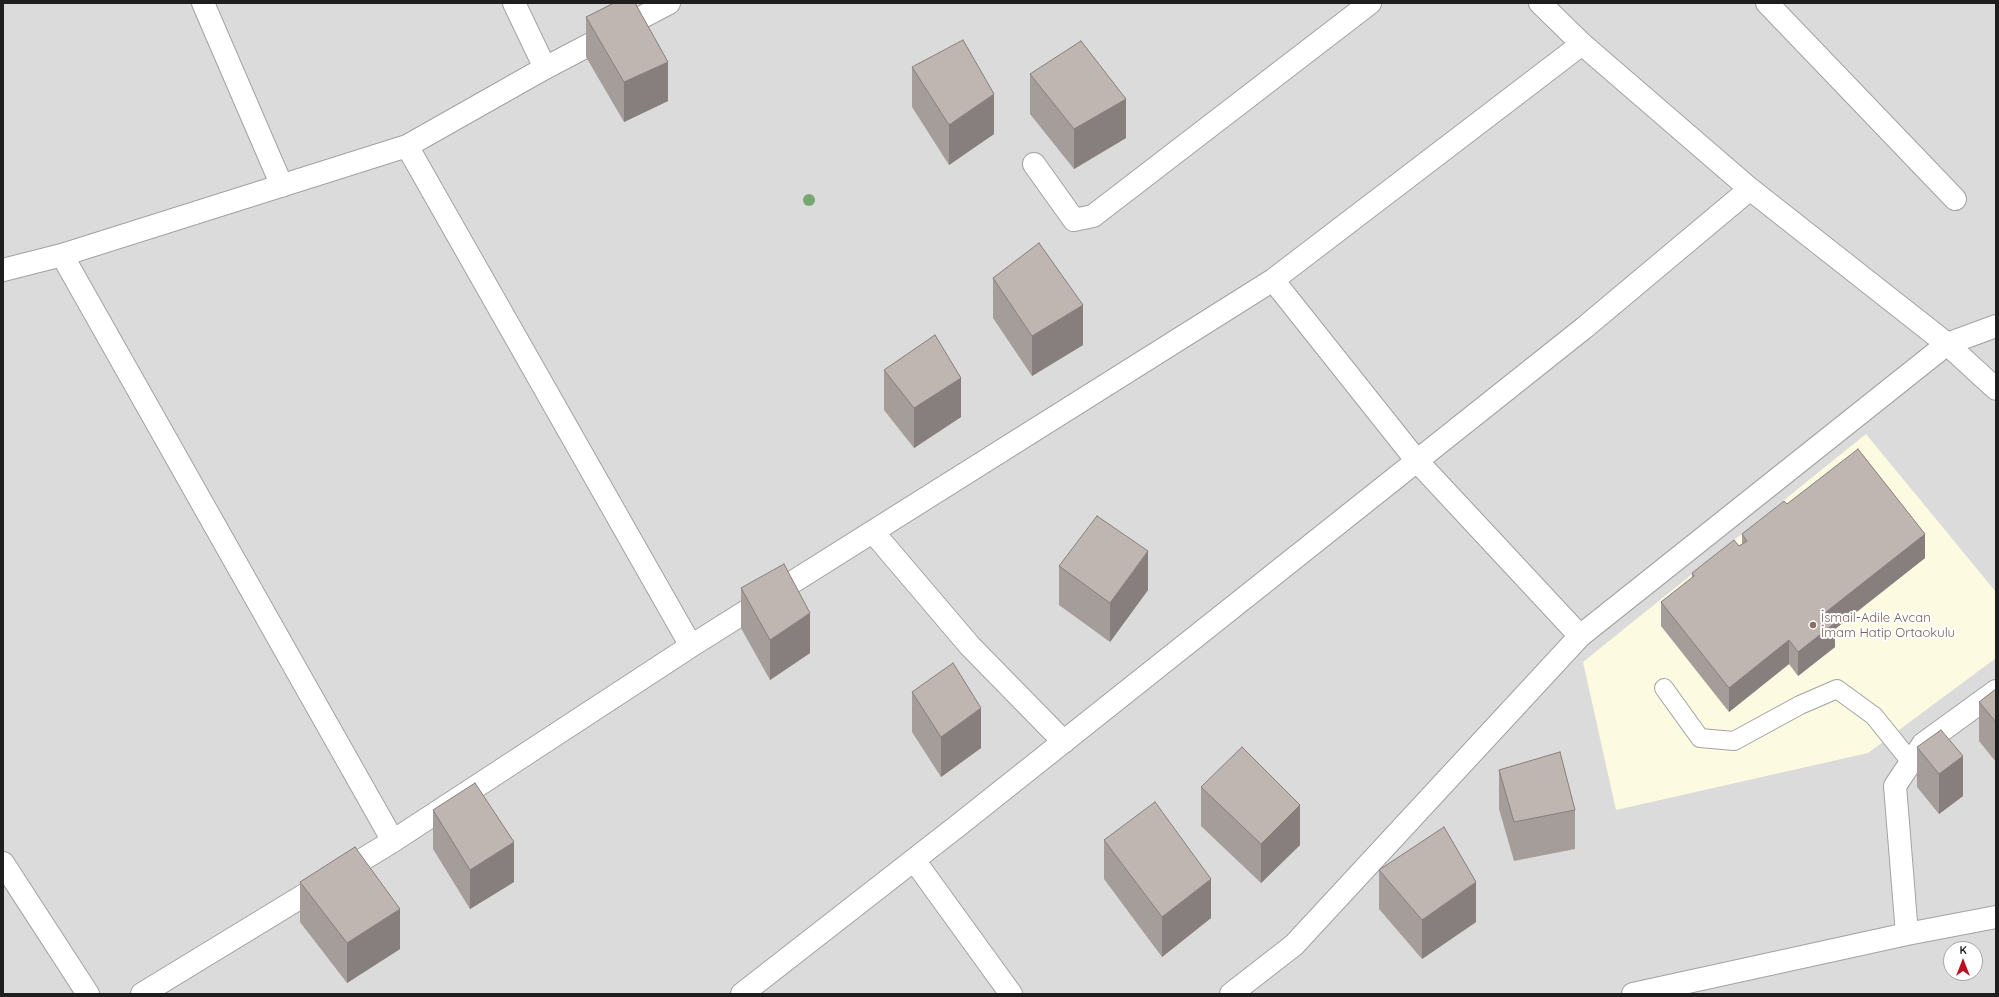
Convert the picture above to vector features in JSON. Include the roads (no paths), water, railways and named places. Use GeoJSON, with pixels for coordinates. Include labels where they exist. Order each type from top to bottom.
{"type":"FeatureCollection","features":[{"type":"Feature","properties":{"kind":"street"},"geometry":{"type":"LineString","coordinates":[[203,3],[282,186]]}},
{"type":"Feature","properties":{"kind":"street"},"geometry":{"type":"LineString","coordinates":[[514,3],[545,68]]}},
{"type":"Feature","properties":{"kind":"street"},"geometry":{"type":"LineString","coordinates":[[3,270],[62,255],[407,146],[545,68],[669,3]]}},
{"type":"Feature","properties":{"kind":"street"},"geometry":{"type":"LineString","coordinates":[[1034,164],[1074,220],[1093,216],[1370,3]]}},
{"type":"Feature","properties":{"kind":"street"},"geometry":{"type":"LineString","coordinates":[[1540,3],[1582,44],[1750,189],[1947,344],[1996,389]]}},
{"type":"Feature","properties":{"kind":"street"},"geometry":{"type":"LineString","coordinates":[[1767,3],[1955,199]]}},
{"type":"Feature","properties":{"kind":"street"},"geometry":{"type":"LineString","coordinates":[[142,994],[393,841],[691,646],[1273,280],[1582,44]]}},
{"type":"Feature","properties":{"kind":"street"},"geometry":{"type":"LineString","coordinates":[[407,146],[691,646]]}},
{"type":"Feature","properties":{"kind":"street"},"geometry":{"type":"LineString","coordinates":[[742,994],[1064,742],[1584,328],[1750,189]]}},
{"type":"Feature","properties":{"kind":"street"},"geometry":{"type":"LineString","coordinates":[[62,255],[393,841]]}},
{"type":"Feature","properties":{"kind":"street"},"geometry":{"type":"LineString","coordinates":[[1273,280],[1417,461],[1580,636]]}},
{"type":"Feature","properties":{"kind":"street"},"geometry":{"type":"LineString","coordinates":[[1231,994],[1294,945],[1580,636],[1947,344],[1996,326]]}},
{"type":"Feature","properties":{"kind":"street"},"geometry":{"type":"LineString","coordinates":[[873,532],[970,646],[1064,742]]}},
{"type":"Feature","properties":{"kind":"street"},"geometry":{"type":"LineString","coordinates":[[1907,934],[1895,786],[1923,744],[1996,691]]}},
{"type":"Feature","properties":{"kind":"street"},"geometry":{"type":"LineString","coordinates":[[914,860],[1011,994]]}},
{"type":"Feature","properties":{"kind":"street"},"geometry":{"type":"LineString","coordinates":[[3,863],[88,994]]}},
{"type":"Feature","properties":{"kind":"street"},"geometry":{"type":"LineString","coordinates":[[1633,994],[1907,934],[1996,917]]}},
{"type":"Feature","properties":{"kind":"lane"},"geometry":{"type":"LineString","coordinates":[[1664,688],[1700,738],[1734,741],[1800,705],[1837,689],[1874,716],[1911,762]]}},
{"type":"Feature","properties":{"kind":"place","name":"İsmail-Adile Avcan İmam Hatip Ortaokulu"},"geometry":{"type":"Point","coordinates":[1813,625]}}]}
